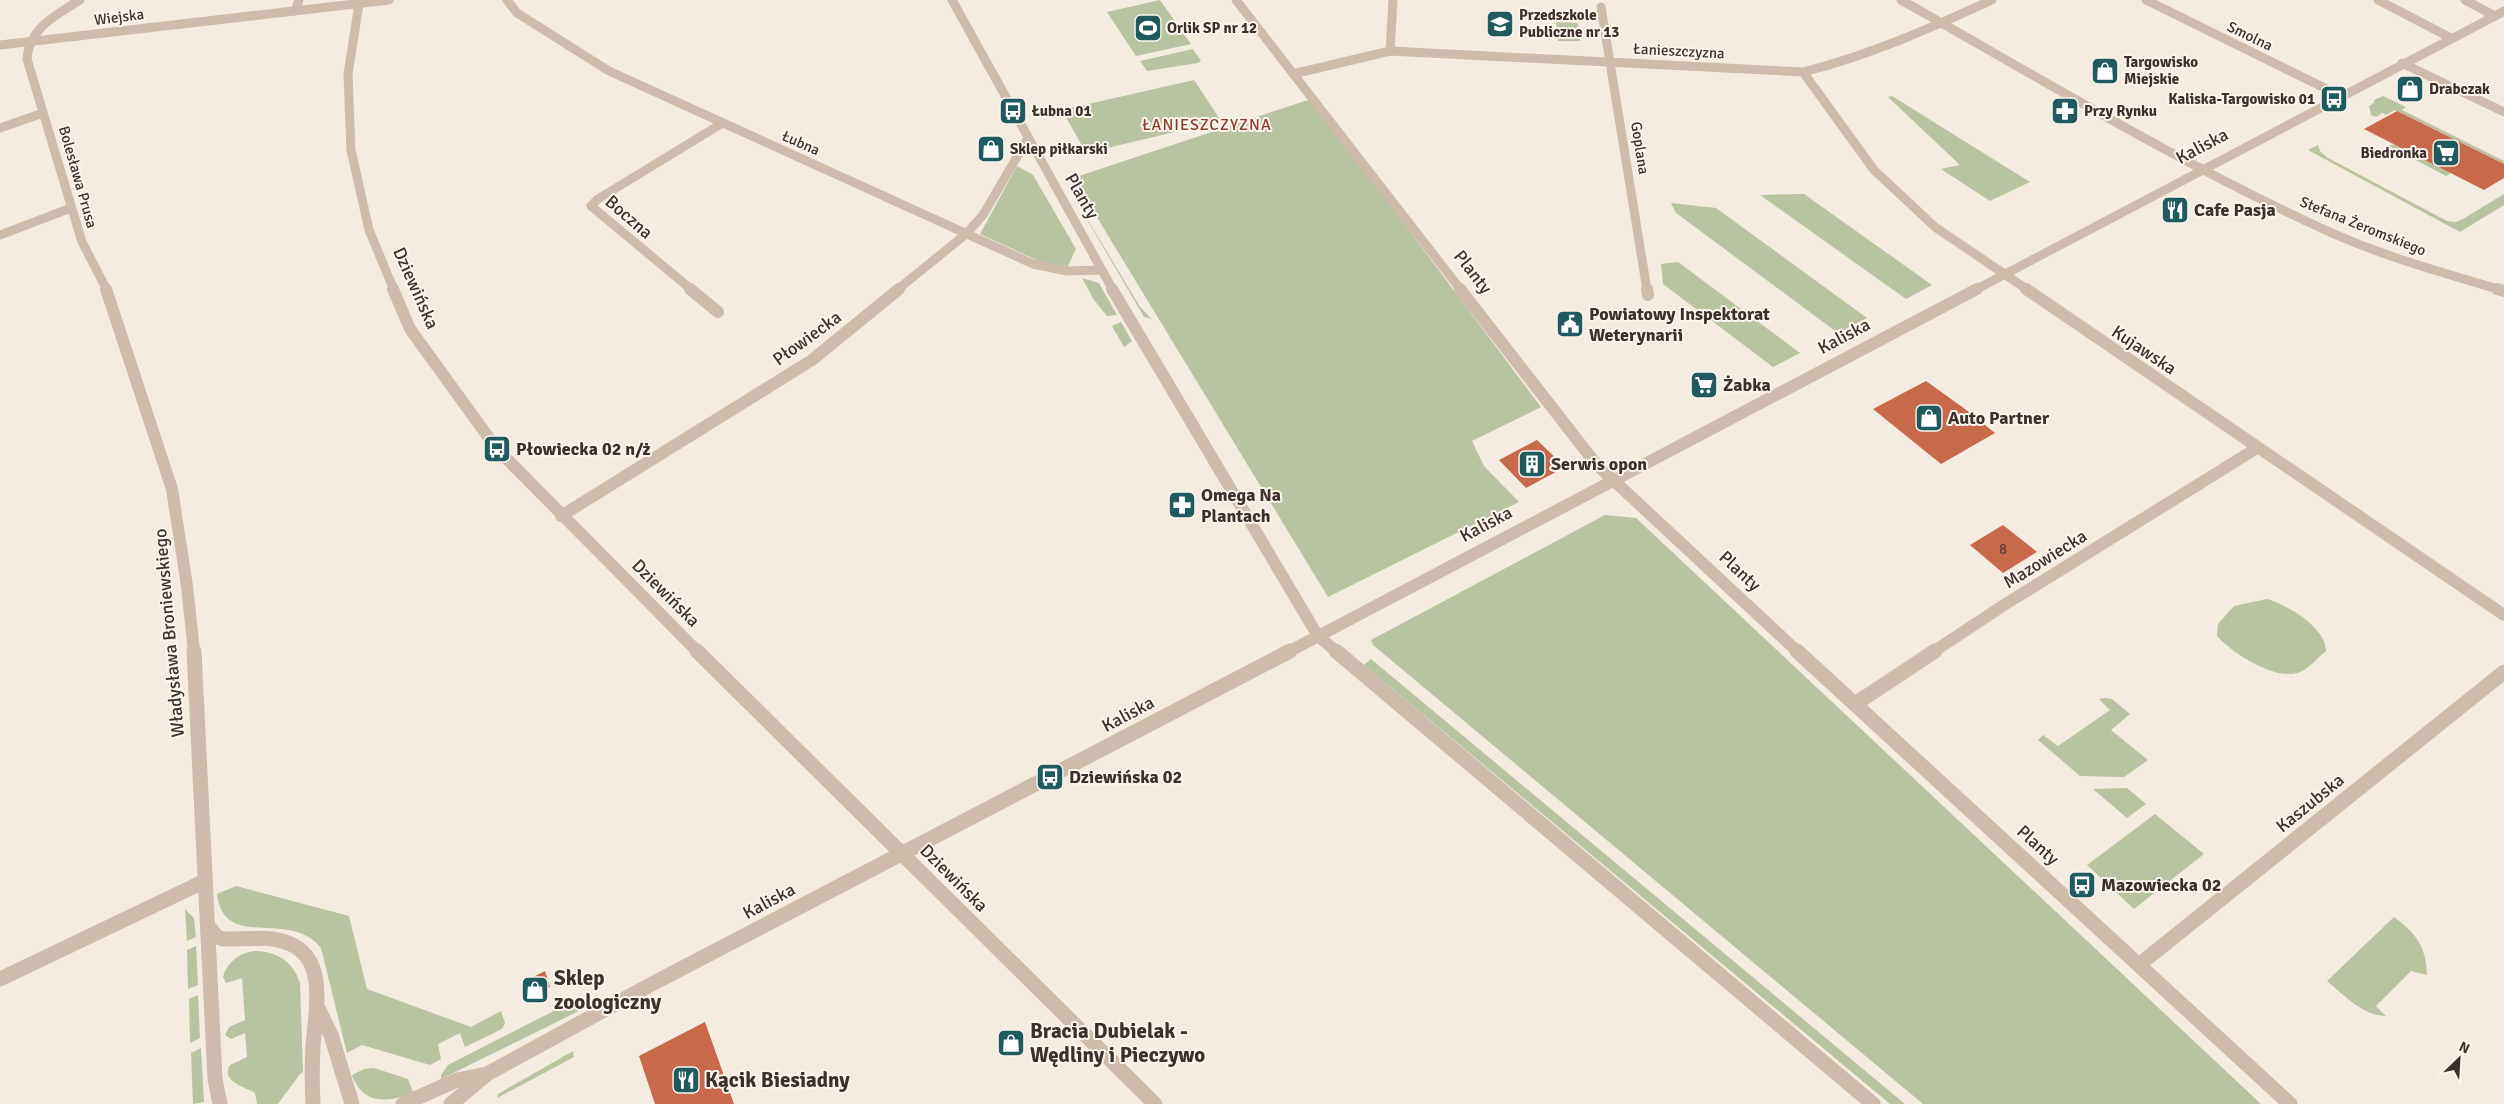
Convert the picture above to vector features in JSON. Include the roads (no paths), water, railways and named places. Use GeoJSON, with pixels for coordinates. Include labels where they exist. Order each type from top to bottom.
{"type":"FeatureCollection","features":[{"type":"Feature","properties":{"kind":"street"},"geometry":{"type":"LineString","coordinates":[[28,42],[45,24],[80,0]]}},
{"type":"Feature","properties":{"kind":"street"},"geometry":{"type":"LineString","coordinates":[[295,11],[299,0]]}},
{"type":"Feature","properties":{"kind":"street","name":"Wiejska"},"geometry":{"type":"LineString","coordinates":[[0,45],[389,0]]}},
{"type":"Feature","properties":{"kind":"street","name":"Łubna"},"geometry":{"type":"LineString","coordinates":[[507,0],[517,13],[609,71],[721,124],[1049,270],[1074,272],[1101,270]]}},
{"type":"Feature","properties":{"kind":"street","name":"Planty"},"geometry":{"type":"LineString","coordinates":[[952,0],[1101,270],[1318,636],[1873,1104]]}},
{"type":"Feature","properties":{"kind":"street","name":"Planty"},"geometry":{"type":"LineString","coordinates":[[1236,0],[1596,464],[2290,1104]]}},
{"type":"Feature","properties":{"kind":"street"},"geometry":{"type":"LineString","coordinates":[[1390,51],[1393,0]]}},
{"type":"Feature","properties":{"kind":"street","name":"Stefana Żeromskiego"},"geometry":{"type":"LineString","coordinates":[[1901,0],[2201,169],[2324,230],[2374,250],[2504,291]]}},
{"type":"Feature","properties":{"kind":"street","name":"Łanieszczyzna"},"geometry":{"type":"LineString","coordinates":[[1293,74],[1390,51],[1803,72],[1827,66],[1942,23],[1992,0]]}},
{"type":"Feature","properties":{"kind":"street","name":"Smolna"},"geometry":{"type":"LineString","coordinates":[[2146,0],[2341,96]]}},
{"type":"Feature","properties":{"kind":"street"},"geometry":{"type":"LineString","coordinates":[[2378,0],[2451,38]]}},
{"type":"Feature","properties":{"kind":"street"},"geometry":{"type":"LineString","coordinates":[[2465,0],[2494,16]]}},
{"type":"Feature","properties":{"kind":"street","name":"Dziewińska"},"geometry":{"type":"LineString","coordinates":[[358,4],[348,74],[348,111],[351,150],[369,230],[410,329],[477,424],[497,449],[561,516],[1154,1104]]}},
{"type":"Feature","properties":{"kind":"street","name":"Goplana"},"geometry":{"type":"LineString","coordinates":[[1601,7],[1648,295]]}},
{"type":"Feature","properties":{"kind":"street","name":"Kaliska"},"geometry":{"type":"LineString","coordinates":[[451,1104],[486,1074],[650,985],[1318,636],[2402,63],[2504,11]]}},
{"type":"Feature","properties":{"kind":"street","name":"Bolesława Prusa"},"geometry":{"type":"LineString","coordinates":[[28,42],[27,59],[71,208],[85,251],[106,287],[116,316]]}},
{"type":"Feature","properties":{"kind":"street"},"geometry":{"type":"LineString","coordinates":[[2402,63],[2504,112]]}},
{"type":"Feature","properties":{"kind":"street","name":"Kujawska"},"geometry":{"type":"LineString","coordinates":[[1803,72],[1874,170],[1935,227],[2504,615]]}},
{"type":"Feature","properties":{"kind":"street"},"geometry":{"type":"LineString","coordinates":[[0,128],[43,113]]}},
{"type":"Feature","properties":{"kind":"street","name":"Boczna"},"geometry":{"type":"LineString","coordinates":[[718,312],[591,206],[598,199],[721,124]]}},
{"type":"Feature","properties":{"kind":"street","name":"Płowiecka"},"geometry":{"type":"LineString","coordinates":[[561,516],[812,360],[966,234],[983,215],[1028,138]]}},
{"type":"Feature","properties":{"kind":"street"},"geometry":{"type":"LineString","coordinates":[[0,235],[71,208]]}},
{"type":"Feature","properties":{"kind":"street","name":"Władysława Broniewskiego"},"geometry":{"type":"LineString","coordinates":[[116,316],[172,489],[180,530],[195,661],[215,1078],[220,1104]]}},
{"type":"Feature","properties":{"kind":"street","name":"Mazowiecka"},"geometry":{"type":"LineString","coordinates":[[1855,704],[2004,605],[2257,448]]}},
{"type":"Feature","properties":{"kind":"street","name":"Kaszubska"},"geometry":{"type":"LineString","coordinates":[[2140,964],[2504,672]]}},
{"type":"Feature","properties":{"kind":"street"},"geometry":{"type":"LineString","coordinates":[[0,979],[205,881]]}},
{"type":"Feature","properties":{"kind":"street"},"geometry":{"type":"LineString","coordinates":[[208,926],[217,938],[275,940],[296,946],[310,961],[315,975],[318,1008],[313,1043],[313,1104]]}},
{"type":"Feature","properties":{"kind":"street"},"geometry":{"type":"LineString","coordinates":[[318,1008],[331,1035],[352,1104]]}},
{"type":"Feature","properties":{"kind":"street","name":"Kaliska"},"geometry":{"type":"LineString","coordinates":[[403,1104],[457,1080],[486,1074]]}},
{"type":"Feature","properties":{"kind":"place","name":"Przedszkole Publiczne nr 13"},"geometry":{"type":"Point","coordinates":[1500,24]}},
{"type":"Feature","properties":{"kind":"place","name":"Orlik SP nr 12"},"geometry":{"type":"Point","coordinates":[1148,28]}},
{"type":"Feature","properties":{"kind":"place","name":"Targowisko Miejskie"},"geometry":{"type":"Point","coordinates":[2105,71]}},
{"type":"Feature","properties":{"kind":"place","name":"Drabczak"},"geometry":{"type":"Point","coordinates":[2410,89]}},
{"type":"Feature","properties":{"kind":"place","name":"Kaliska-Targowisko 01"},"geometry":{"type":"Point","coordinates":[2334,99]}},
{"type":"Feature","properties":{"kind":"place","name":"Łubna 01"},"geometry":{"type":"Point","coordinates":[1013,111]}},
{"type":"Feature","properties":{"kind":"place","name":"Przy Rynku"},"geometry":{"type":"Point","coordinates":[2065,111]}},
{"type":"Feature","properties":{"kind":"place","name":"Sklep piłkarski"},"geometry":{"type":"Point","coordinates":[991,149]}},
{"type":"Feature","properties":{"kind":"place","name":"Biedronka"},"geometry":{"type":"Point","coordinates":[2446,153]}},
{"type":"Feature","properties":{"kind":"place","name":"Cafe Pasja"},"geometry":{"type":"Point","coordinates":[2175,210]}},
{"type":"Feature","properties":{"kind":"place","name":"Powiatowy Inspektorat Weterynarii"},"geometry":{"type":"Point","coordinates":[1570,324]}},
{"type":"Feature","properties":{"kind":"place","name":"Żabka"},"geometry":{"type":"Point","coordinates":[1704,385]}},
{"type":"Feature","properties":{"kind":"place","name":"Auto Partner"},"geometry":{"type":"Point","coordinates":[1929,418]}},
{"type":"Feature","properties":{"kind":"place","name":"Płowiecka 02 n/ż"},"geometry":{"type":"Point","coordinates":[497,449]}},
{"type":"Feature","properties":{"kind":"place","name":"Serwis opon"},"geometry":{"type":"Point","coordinates":[1532,464]}},
{"type":"Feature","properties":{"kind":"place","name":"Omega Na Plantach"},"geometry":{"type":"Point","coordinates":[1182,505]}},
{"type":"Feature","properties":{"kind":"place","name":"Dziewińska 02"},"geometry":{"type":"Point","coordinates":[1050,777]}},
{"type":"Feature","properties":{"kind":"place","name":"Mazowiecka 02"},"geometry":{"type":"Point","coordinates":[2082,885]}},
{"type":"Feature","properties":{"kind":"place","name":"Sklep zoologiczny"},"geometry":{"type":"Point","coordinates":[535,990]}},
{"type":"Feature","properties":{"kind":"place","name":"Bracia Dubielak - Wędliny i Pieczywo"},"geometry":{"type":"Point","coordinates":[1011,1043]}},
{"type":"Feature","properties":{"kind":"place","name":"Kącik Biesiadny"},"geometry":{"type":"Point","coordinates":[686,1080]}},
{"type":"Feature","properties":{"kind":"district","name":"ŁANIESZCZYZNA"},"geometry":{"type":"Point","coordinates":[1207,124]}}]}
